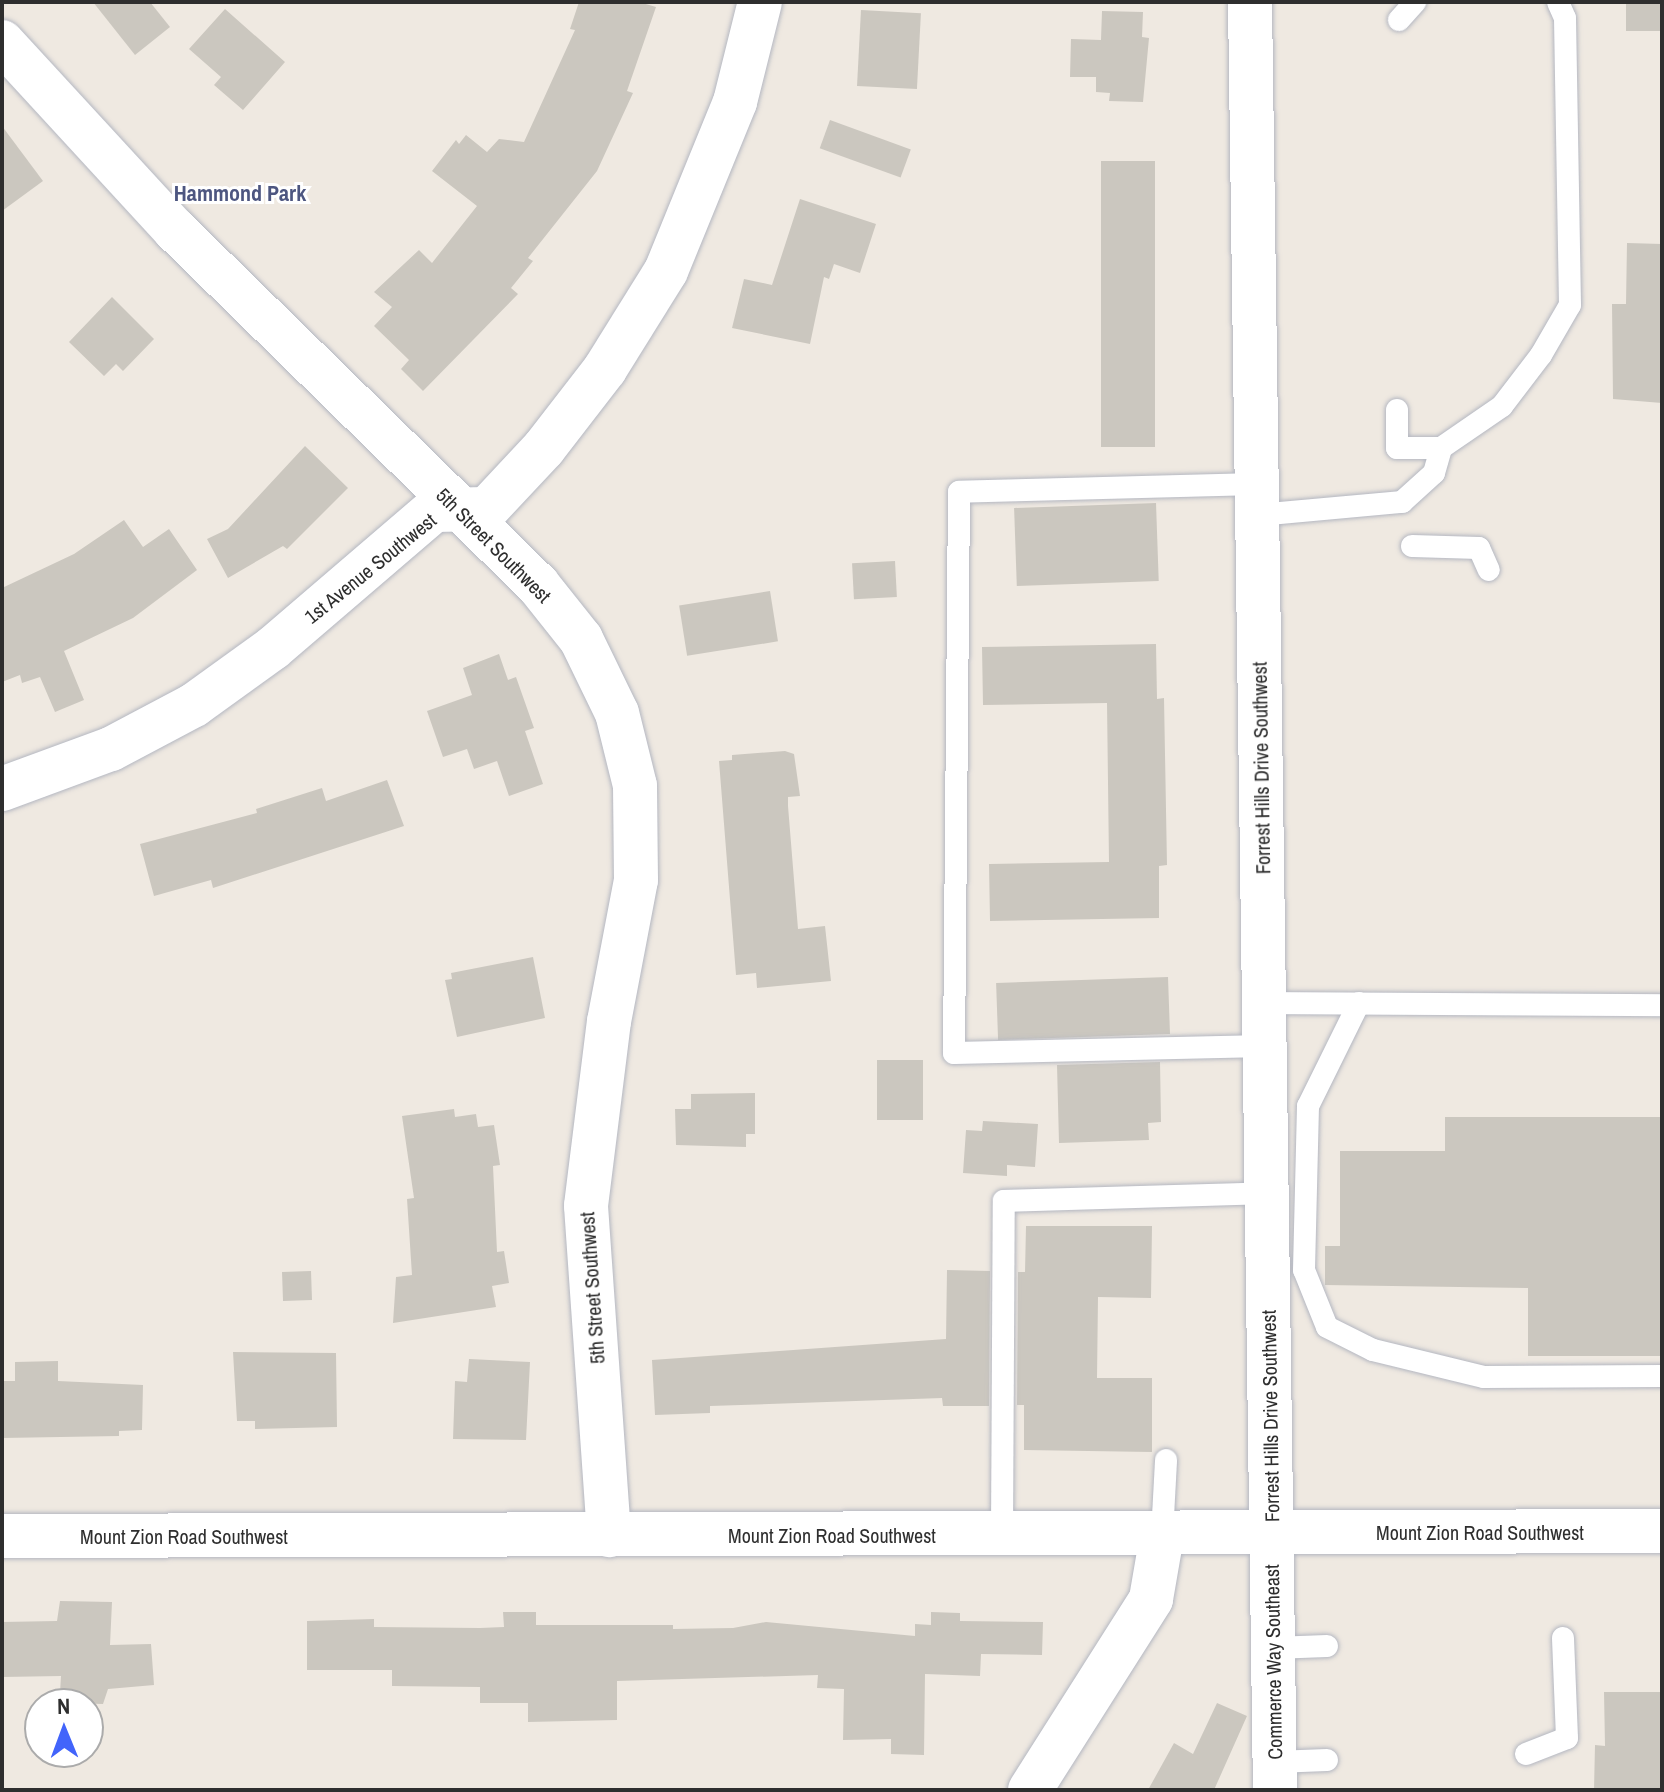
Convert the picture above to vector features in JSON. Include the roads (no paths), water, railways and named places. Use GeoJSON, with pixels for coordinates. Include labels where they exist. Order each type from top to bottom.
{"type":"FeatureCollection","features":[{"type":"Feature","properties":{"kind":"street","name":"1st Avenue Southwest"},"geometry":{"type":"LineString","coordinates":[[2,789],[111,749],[194,705],[273,648],[434,510],[487,509],[544,448],[605,369],[666,271],[735,102],[760,2]]}},
{"type":"Feature","properties":{"kind":"street","name":"Forrest Hills Drive Southwest"},"geometry":{"type":"LineString","coordinates":[[1250,2],[1271,1533]]}},
{"type":"Feature","properties":{"kind":"street","name":"5th Street Southwest"},"geometry":{"type":"LineString","coordinates":[[2,42],[175,230],[538,585],[581,639],[617,713],[635,786],[636,880],[609,1021],[586,1206],[609,1535]]}},
{"type":"Feature","properties":{"kind":"street","name":"Mount Zion Road Southwest"},"geometry":{"type":"LineString","coordinates":[[2,1536],[1162,1535],[1662,1531]]}},
{"type":"Feature","properties":{"kind":"street","name":"Commerce Way Southeast"},"geometry":{"type":"LineString","coordinates":[[1271,1533],[1275,1776]]}},
{"type":"Feature","properties":{"kind":"street"},"geometry":{"type":"LineString","coordinates":[[1030,1790],[1151,1599],[1162,1535]]}},
{"type":"Feature","properties":{"kind":"lane"},"geometry":{"type":"LineString","coordinates":[[1399,20],[1415,2]]}},
{"type":"Feature","properties":{"kind":"lane"},"geometry":{"type":"LineString","coordinates":[[1397,410],[1397,448],[1441,448],[1502,406],[1541,355],[1570,305],[1565,18],[1558,2]]}},
{"type":"Feature","properties":{"kind":"lane"},"geometry":{"type":"LineString","coordinates":[[1265,1046],[954,1053],[959,492],[1361,506],[1402,502],[1434,473],[1441,448]]}},
{"type":"Feature","properties":{"kind":"lane"},"geometry":{"type":"LineString","coordinates":[[1412,546],[1479,548],[1489,570]]}},
{"type":"Feature","properties":{"kind":"lane"},"geometry":{"type":"LineString","coordinates":[[1264,1003],[1662,1005]]}},
{"type":"Feature","properties":{"kind":"lane"},"geometry":{"type":"LineString","coordinates":[[1359,1003],[1308,1106],[1304,1270],[1327,1327],[1373,1350],[1484,1377],[1662,1376]]}},
{"type":"Feature","properties":{"kind":"lane"},"geometry":{"type":"LineString","coordinates":[[1002,1534],[1004,1201],[1267,1193]]}},
{"type":"Feature","properties":{"kind":"lane"},"geometry":{"type":"LineString","coordinates":[[1162,1535],[1166,1460]]}},
{"type":"Feature","properties":{"kind":"lane"},"geometry":{"type":"LineString","coordinates":[[1526,1754],[1567,1738],[1563,1638]]}},
{"type":"Feature","properties":{"kind":"lane"},"geometry":{"type":"LineString","coordinates":[[1273,1648],[1327,1646]]}},
{"type":"Feature","properties":{"kind":"lane"},"geometry":{"type":"LineString","coordinates":[[1275,1776],[1327,1760]]}},
{"type":"Feature","properties":{"kind":"district","name":"Hammond Park"},"geometry":{"type":"Point","coordinates":[240,194]}}]}
